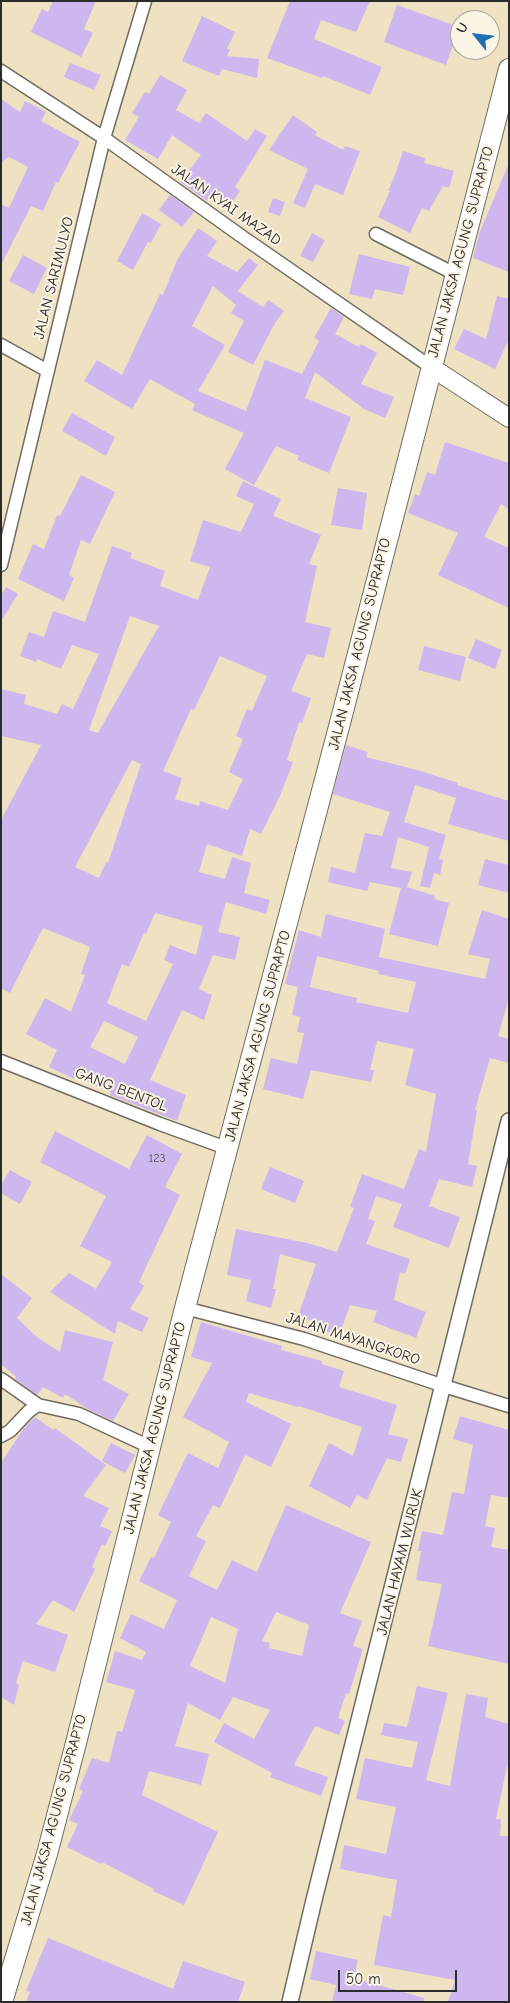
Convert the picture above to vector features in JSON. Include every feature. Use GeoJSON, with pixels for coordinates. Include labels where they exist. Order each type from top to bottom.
{"type":"FeatureCollection","features":[{"type":"Feature","properties":{"kind":"main road","name":"JALAN JAKSA AGUNG SUPRAPTO"},"geometry":{"type":"LineString","coordinates":[[2,2002],[46,1854],[185,1308],[229,1148],[509,69]]}},
{"type":"Feature","properties":{"kind":"main road"},"geometry":{"type":"LineString","coordinates":[[431,366],[509,418]]}},
{"type":"Feature","properties":{"kind":"street","name":"JALAN SARIMULYO"},"geometry":{"type":"LineString","coordinates":[[1,565],[104,138],[145,1]]}},
{"type":"Feature","properties":{"kind":"street","name":"JALAN KYAI MAZAD"},"geometry":{"type":"LineString","coordinates":[[1,71],[104,138],[244,238],[431,366]]}},
{"type":"Feature","properties":{"kind":"street"},"geometry":{"type":"LineString","coordinates":[[376,234],[455,274]]}},
{"type":"Feature","properties":{"kind":"street"},"geometry":{"type":"LineString","coordinates":[[1,345],[48,371]]}},
{"type":"Feature","properties":{"kind":"street","name":"GANG BENTOL"},"geometry":{"type":"LineString","coordinates":[[1,1061],[160,1124],[229,1148]]}},
{"type":"Feature","properties":{"kind":"street","name":"JALAN HAYAM WURUK"},"geometry":{"type":"LineString","coordinates":[[290,2002],[509,1121]]}},
{"type":"Feature","properties":{"kind":"street","name":"JALAN MAYANGKORO"},"geometry":{"type":"LineString","coordinates":[[185,1308],[304,1339],[509,1406]]}},
{"type":"Feature","properties":{"kind":"street"},"geometry":{"type":"LineString","coordinates":[[1,1379],[38,1405],[79,1414],[150,1447]]}},
{"type":"Feature","properties":{"kind":"street"},"geometry":{"type":"LineString","coordinates":[[1,1436],[10,1431],[29,1410],[38,1405]]}},
{"type":"Feature","properties":{"kind":"building"},"geometry":{"type":"Polygon","coordinates":[[[53,1],[96,1],[84,29],[93,33],[81,57],[31,32],[42,9],[48,12],[53,1]]]}},
{"type":"Feature","properties":{"kind":"building"},"geometry":{"type":"Polygon","coordinates":[[[290,1],[370,1],[356,32],[321,20],[314,39],[382,67],[370,95],[323,76],[322,78],[267,58],[290,1]]]}},
{"type":"Feature","properties":{"kind":"building"},"geometry":{"type":"Polygon","coordinates":[[[397,5],[450,24],[450,53],[446,65],[384,42],[397,5]]]}},
{"type":"Feature","properties":{"kind":"building"},"geometry":{"type":"Polygon","coordinates":[[[202,16],[235,32],[227,49],[230,50],[227,56],[259,59],[257,78],[222,69],[219,76],[182,61],[202,16]]]}},
{"type":"Feature","properties":{"kind":"building"},"geometry":{"type":"Polygon","coordinates":[[[70,63],[101,75],[94,90],[64,77],[70,63]]]}},
{"type":"Feature","properties":{"kind":"building"},"geometry":{"type":"Polygon","coordinates":[[[160,75],[187,90],[176,110],[199,123],[206,113],[247,141],[255,129],[267,136],[235,187],[240,191],[230,205],[213,194],[207,201],[180,182],[201,155],[172,135],[158,159],[125,140],[139,117],[132,113],[145,92],[149,94],[160,75]]]}},
{"type":"Feature","properties":{"kind":"building"},"geometry":{"type":"Polygon","coordinates":[[[1,99],[20,112],[25,101],[46,112],[41,121],[80,142],[58,183],[56,182],[43,211],[31,206],[1,265],[1,204],[9,208],[28,167],[9,157],[1,162],[1,99]]]}},
{"type":"Feature","properties":{"kind":"building"},"geometry":{"type":"Polygon","coordinates":[[[293,115],[317,132],[315,135],[343,150],[345,146],[360,151],[343,195],[315,184],[305,208],[293,203],[308,169],[269,150],[293,115]]]}},
{"type":"Feature","properties":{"kind":"building"},"geometry":{"type":"Polygon","coordinates":[[[403,151],[425,158],[424,163],[454,171],[449,188],[443,186],[429,211],[422,208],[410,233],[378,217],[390,191],[388,191],[403,151]]]}},
{"type":"Feature","properties":{"kind":"building"},"geometry":{"type":"Polygon","coordinates":[[[509,163],[509,272],[473,258],[479,234],[509,163]]]}},
{"type":"Feature","properties":{"kind":"building"},"geometry":{"type":"Polygon","coordinates":[[[170,195],[194,212],[182,227],[159,210],[170,195]]]}},
{"type":"Feature","properties":{"kind":"building"},"geometry":{"type":"Polygon","coordinates":[[[273,198],[285,202],[280,216],[268,212],[273,198]]]}},
{"type":"Feature","properties":{"kind":"building"},"geometry":{"type":"Polygon","coordinates":[[[142,213],[161,224],[151,243],[148,242],[133,270],[117,261],[142,213]]]}},
{"type":"Feature","properties":{"kind":"building"},"geometry":{"type":"Polygon","coordinates":[[[198,228],[217,241],[207,256],[237,272],[249,258],[258,265],[238,291],[263,307],[268,300],[284,311],[275,323],[253,365],[228,352],[244,321],[231,313],[236,305],[213,286],[192,326],[225,345],[198,391],[246,411],[265,360],[302,374],[319,341],[314,338],[331,308],[344,317],[335,334],[359,347],[361,344],[377,353],[361,384],[394,397],[385,418],[364,409],[315,372],[305,398],[351,417],[329,473],[297,460],[299,456],[276,446],[254,485],[225,469],[244,433],[192,410],[195,404],[150,379],[132,409],[84,381],[97,360],[122,375],[160,294],[163,295],[177,260],[198,228]]]}},
{"type":"Feature","properties":{"kind":"building"},"geometry":{"type":"Polygon","coordinates":[[[312,233],[325,240],[313,262],[300,256],[312,233]]]}},
{"type":"Feature","properties":{"kind":"building"},"geometry":{"type":"Polygon","coordinates":[[[359,254],[410,267],[403,295],[375,289],[372,299],[349,294],[359,254]]]}},
{"type":"Feature","properties":{"kind":"building"},"geometry":{"type":"Polygon","coordinates":[[[23,255],[47,268],[34,294],[9,281],[23,255]]]}},
{"type":"Feature","properties":{"kind":"building"},"geometry":{"type":"Polygon","coordinates":[[[497,296],[509,299],[509,339],[495,369],[454,349],[464,329],[486,339],[497,296]]]}},
{"type":"Feature","properties":{"kind":"building"},"geometry":{"type":"Polygon","coordinates":[[[72,413],[115,437],[106,456],[62,431],[72,413]]]}},
{"type":"Feature","properties":{"kind":"building"},"geometry":{"type":"Polygon","coordinates":[[[445,442],[509,463],[509,509],[501,504],[484,537],[509,548],[509,608],[438,575],[458,533],[408,513],[415,494],[419,496],[427,472],[435,475],[445,442]]]}},
{"type":"Feature","properties":{"kind":"building"},"geometry":{"type":"Polygon","coordinates":[[[81,475],[115,492],[90,544],[81,540],[69,575],[74,578],[64,601],[18,579],[33,544],[44,549],[57,515],[60,516],[81,475]]]}},
{"type":"Feature","properties":{"kind":"building"},"geometry":{"type":"Polygon","coordinates":[[[243,481],[281,499],[273,516],[321,535],[309,564],[317,566],[305,622],[331,628],[324,658],[307,654],[291,691],[311,698],[302,723],[299,722],[287,760],[293,762],[280,796],[261,834],[250,829],[242,856],[207,844],[199,872],[225,879],[232,857],[251,863],[244,893],[270,900],[266,914],[226,902],[218,932],[240,937],[235,960],[213,955],[199,989],[212,995],[204,1020],[182,1010],[150,1080],[186,1095],[177,1121],[110,1095],[111,1093],[75,1076],[74,1079],[49,1067],[57,1050],[26,1034],[45,998],[71,1012],[85,975],[81,974],[90,947],[43,928],[10,993],[1,988],[1,820],[41,745],[1,736],[1,689],[26,695],[24,704],[57,714],[62,704],[73,709],[99,654],[72,645],[61,669],[37,659],[36,662],[20,656],[29,632],[44,637],[53,611],[85,622],[112,546],[132,553],[130,558],[165,571],[160,586],[198,600],[210,567],[190,561],[203,520],[241,532],[254,504],[236,496],[243,481]],[[130,616],[89,730],[98,733],[159,626],[130,616]],[[220,656],[194,710],[191,709],[163,771],[182,778],[175,799],[199,806],[200,801],[228,810],[243,779],[229,772],[243,739],[236,736],[247,709],[252,711],[267,676],[220,656]],[[132,760],[75,867],[99,878],[106,862],[108,863],[141,764],[132,760]],[[155,913],[146,934],[144,933],[129,967],[122,964],[107,1003],[146,1021],[173,964],[164,960],[170,945],[196,955],[203,926],[155,913]],[[104,1021],[90,1047],[125,1064],[138,1037],[104,1021]]]}},
{"type":"Feature","properties":{"kind":"building"},"geometry":{"type":"Polygon","coordinates":[[[338,488],[367,493],[362,530],[331,525],[338,488]]]}},
{"type":"Feature","properties":{"kind":"building"},"geometry":{"type":"Polygon","coordinates":[[[6,587],[18,594],[1,621],[1,595],[6,587]]]}},
{"type":"Feature","properties":{"kind":"building"},"geometry":{"type":"Polygon","coordinates":[[[476,639],[502,650],[495,669],[468,658],[476,639]]]}},
{"type":"Feature","properties":{"kind":"building"},"geometry":{"type":"Polygon","coordinates":[[[424,646],[466,657],[460,681],[418,670],[424,646]]]}},
{"type":"Feature","properties":{"kind":"building"},"geometry":{"type":"Polygon","coordinates":[[[346,745],[368,752],[366,757],[421,771],[458,783],[457,785],[509,801],[509,841],[448,824],[456,798],[415,785],[404,822],[446,835],[439,859],[443,860],[440,875],[434,873],[430,888],[420,886],[429,847],[398,837],[391,868],[412,872],[407,887],[435,896],[434,899],[449,903],[438,946],[389,934],[401,888],[370,882],[367,891],[328,882],[331,867],[355,873],[365,833],[382,836],[390,812],[333,794],[346,745]]]}},
{"type":"Feature","properties":{"kind":"building"},"geometry":{"type":"Polygon","coordinates":[[[485,859],[509,865],[509,893],[478,885],[485,859]]]}},
{"type":"Feature","properties":{"kind":"building"},"geometry":{"type":"Polygon","coordinates":[[[482,910],[509,919],[509,998],[498,1036],[509,1039],[509,1063],[490,1058],[475,1110],[477,1110],[468,1164],[477,1166],[472,1187],[439,1179],[429,1206],[460,1217],[449,1248],[393,1227],[402,1204],[376,1196],[368,1219],[375,1221],[366,1244],[410,1259],[405,1274],[400,1272],[394,1300],[426,1312],[416,1338],[373,1322],[377,1311],[350,1305],[339,1336],[316,1328],[318,1323],[298,1316],[316,1264],[280,1254],[273,1289],[276,1289],[271,1308],[246,1301],[251,1280],[227,1275],[236,1229],[307,1243],[337,1252],[354,1208],[350,1207],[362,1174],[404,1189],[419,1149],[426,1152],[436,1094],[405,1085],[414,1049],[377,1041],[370,1070],[374,1070],[371,1082],[311,1070],[303,1099],[263,1089],[271,1058],[297,1064],[304,1033],[297,1032],[300,1017],[292,1015],[298,987],[285,984],[299,930],[321,937],[326,914],[385,929],[379,957],[485,979],[490,959],[468,954],[482,910]],[[317,956],[310,987],[357,998],[356,1002],[408,1013],[416,982],[378,974],[379,971],[317,956]]]}},
{"type":"Feature","properties":{"kind":"building"},"geometry":{"type":"Polygon","coordinates":[[[55,1131],[129,1169],[147,1135],[182,1154],[165,1187],[180,1195],[139,1282],[144,1286],[130,1309],[149,1318],[142,1332],[118,1321],[115,1334],[50,1292],[69,1273],[96,1289],[112,1262],[80,1246],[106,1196],[40,1162],[55,1131]]]}},
{"type":"Feature","properties":{"kind":"building"},"geometry":{"type":"Polygon","coordinates":[[[270,1167],[304,1181],[295,1203],[261,1189],[270,1167]]]}},
{"type":"Feature","properties":{"kind":"building"},"geometry":{"type":"Polygon","coordinates":[[[10,1170],[32,1182],[20,1204],[1,1193],[1,1185],[10,1170]]]}},
{"type":"Feature","properties":{"kind":"building"},"geometry":{"type":"Polygon","coordinates":[[[1,1274],[32,1298],[17,1318],[38,1338],[60,1352],[65,1330],[113,1342],[103,1380],[129,1394],[113,1421],[91,1411],[65,1394],[63,1398],[43,1387],[37,1395],[15,1379],[16,1377],[1,1364],[1,1274]]]}},
{"type":"Feature","properties":{"kind":"building"},"geometry":{"type":"Polygon","coordinates":[[[201,1322],[282,1346],[281,1350],[322,1361],[322,1364],[344,1371],[339,1387],[397,1405],[388,1434],[408,1439],[401,1462],[387,1458],[367,1500],[357,1495],[350,1508],[309,1486],[329,1443],[353,1456],[362,1427],[299,1406],[249,1393],[246,1402],[291,1424],[271,1467],[245,1455],[220,1508],[213,1505],[196,1536],[206,1541],[189,1576],[217,1590],[232,1560],[257,1572],[286,1505],[371,1542],[340,1613],[362,1621],[353,1646],[363,1649],[349,1694],[346,1693],[338,1718],[345,1721],[339,1735],[315,1726],[294,1765],[328,1777],[321,1796],[270,1777],[272,1773],[214,1742],[224,1723],[254,1739],[270,1710],[233,1697],[220,1720],[188,1703],[175,1746],[209,1754],[201,1785],[149,1771],[142,1795],[218,1832],[184,1905],[153,1891],[154,1889],[102,1862],[101,1864],[67,1847],[78,1824],[69,1820],[83,1791],[79,1789],[92,1758],[109,1763],[117,1731],[122,1732],[135,1690],[106,1682],[115,1651],[142,1660],[146,1652],[120,1638],[131,1614],[164,1629],[177,1600],[139,1581],[151,1557],[154,1558],[171,1522],[158,1515],[188,1453],[218,1468],[229,1442],[183,1417],[212,1363],[191,1357],[201,1322]],[[276,1612],[262,1641],[270,1643],[269,1648],[302,1656],[309,1625],[276,1612]],[[211,1617],[190,1666],[225,1683],[238,1629],[211,1617]]]}},
{"type":"Feature","properties":{"kind":"building"},"geometry":{"type":"Polygon","coordinates":[[[460,1416],[509,1430],[509,1498],[491,1495],[485,1526],[495,1528],[491,1547],[509,1550],[509,1664],[428,1646],[442,1584],[416,1580],[421,1551],[418,1551],[422,1531],[443,1535],[452,1492],[464,1494],[473,1445],[453,1439],[460,1416]]]}},
{"type":"Feature","properties":{"kind":"building"},"geometry":{"type":"Polygon","coordinates":[[[35,1417],[53,1430],[55,1428],[106,1465],[83,1496],[109,1508],[100,1526],[112,1531],[105,1546],[102,1544],[92,1567],[95,1569],[74,1612],[53,1600],[36,1624],[68,1635],[55,1672],[23,1661],[16,1683],[19,1685],[14,1705],[1,1697],[1,1463],[24,1428],[35,1417]]]}},
{"type":"Feature","properties":{"kind":"building"},"geometry":{"type":"Polygon","coordinates":[[[111,1443],[135,1455],[125,1473],[102,1461],[111,1443]]]}},
{"type":"Feature","properties":{"kind":"building"},"geometry":{"type":"Polygon","coordinates":[[[417,1686],[448,1693],[426,1780],[450,1786],[466,1694],[488,1698],[485,1717],[509,1724],[509,1766],[507,1766],[496,1819],[501,1819],[500,1836],[509,1836],[509,2002],[448,2002],[455,1980],[374,1965],[383,1915],[391,1917],[397,1880],[340,1869],[344,1845],[386,1854],[396,1807],[356,1799],[365,1758],[412,1768],[418,1742],[381,1735],[384,1723],[407,1727],[417,1686]]]}},
{"type":"Feature","properties":{"kind":"building"},"geometry":{"type":"Polygon","coordinates":[[[48,1938],[173,1989],[183,1961],[245,1982],[238,2002],[26,2002],[30,1992],[26,1991],[48,1938]]]}},
{"type":"Feature","properties":{"kind":"building"},"geometry":{"type":"Polygon","coordinates":[[[316,1951],[358,1960],[354,1978],[424,1998],[424,2002],[332,2002],[336,1985],[310,1979],[316,1951]]]}}]}
